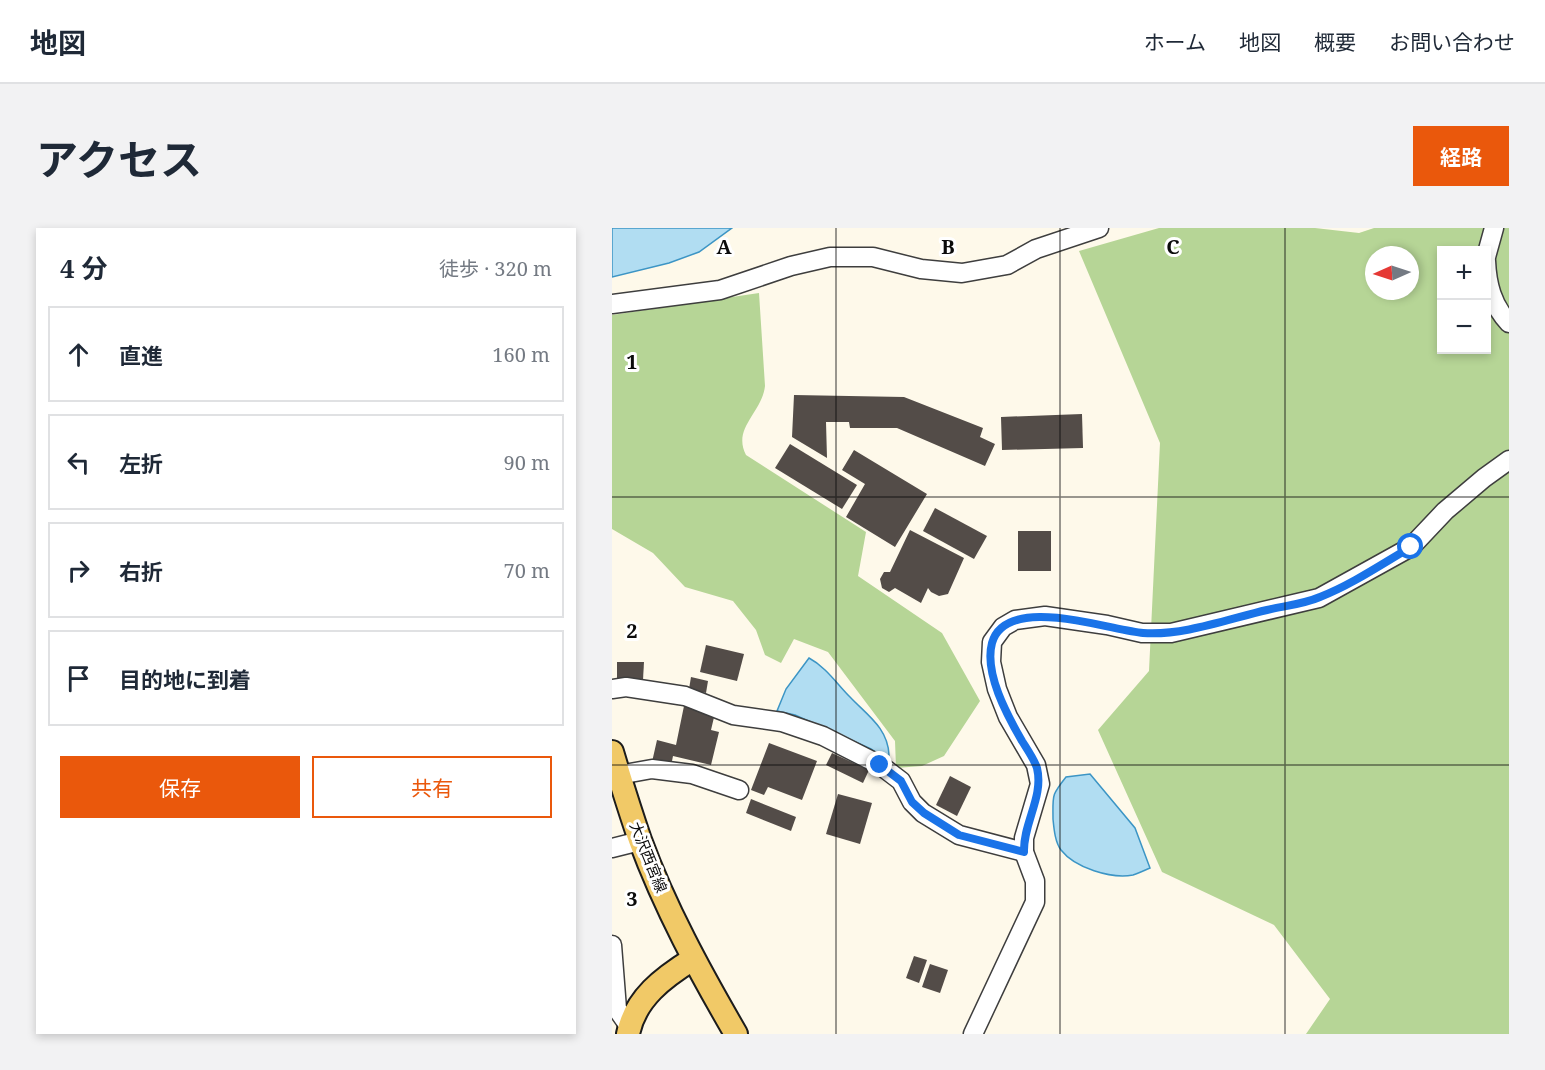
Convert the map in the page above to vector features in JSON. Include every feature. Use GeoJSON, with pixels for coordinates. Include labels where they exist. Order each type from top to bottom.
{"type":"FeatureCollection","features":[{"type":"Feature","properties":{"kind":"main road","name":"大沢西宮線"},"geometry":{"type":"LineString","coordinates":[[612,752],[640,841],[693,959],[736,1034]]}},
{"type":"Feature","properties":{"kind":"main road"},"geometry":{"type":"LineString","coordinates":[[629,1030],[638,1007],[662,978],[693,959]]}},
{"type":"Feature","properties":{"kind":"street"},"geometry":{"type":"LineString","coordinates":[[612,304],[720,290],[790,266],[830,257],[873,257],[921,269],[962,273],[1007,265],[1036,249],[1099,228]]}},
{"type":"Feature","properties":{"kind":"street"},"geometry":{"type":"LineString","coordinates":[[1489,246],[1494,228]]}},
{"type":"Feature","properties":{"kind":"street"},"geometry":{"type":"LineString","coordinates":[[1491,294],[1493,301],[1509,323]]}},
{"type":"Feature","properties":{"kind":"street"},"geometry":{"type":"LineString","coordinates":[[973,1034],[1035,902],[1035,881],[1024,852],[1024,838],[1040,784],[1036,765],[1008,717],[997,689],[991,662],[992,642],[1003,627],[1016,620],[1045,616],[1107,625],[1142,633],[1171,633],[1319,598],[1411,547],[1446,511],[1509,460]]}},
{"type":"Feature","properties":{"kind":"street"},"geometry":{"type":"LineString","coordinates":[[612,689],[626,687],[685,696],[733,715],[782,722],[823,736],[880,765],[901,781],[912,802],[924,813],[959,835],[1024,852]]}},
{"type":"Feature","properties":{"kind":"street"},"geometry":{"type":"LineString","coordinates":[[619,775],[652,769],[692,774],[739,790]]}},
{"type":"Feature","properties":{"kind":"street"},"geometry":{"type":"LineString","coordinates":[[612,848],[640,841]]}},
{"type":"Feature","properties":{"kind":"street"},"geometry":{"type":"LineString","coordinates":[[612,945],[617,1009],[629,1030]]}},
{"type":"Feature","properties":{"kind":"green space"},"geometry":{"type":"Polygon","coordinates":[[[1159,228],[1315,228],[1359,233],[1374,228],[1509,228],[1509,1034],[1306,1034],[1330,999],[1274,925],[1162,872],[1098,730],[1149,671],[1160,443],[1079,251],[1159,228]]]}},
{"type":"Feature","properties":{"kind":"green space"},"geometry":{"type":"Polygon","coordinates":[[[759,293],[765,386],[763,396],[745,428],[743,445],[746,455],[866,532],[858,576],[942,633],[980,701],[944,756],[922,766],[896,768],[895,741],[828,652],[794,639],[781,663],[765,655],[756,630],[733,601],[685,587],[653,553],[612,529],[612,315],[759,293]]]}},
{"type":"Feature","properties":{"kind":"water"},"geometry":{"type":"Polygon","coordinates":[[[612,228],[732,228],[699,252],[669,263],[612,277],[612,228]]]}},
{"type":"Feature","properties":{"kind":"water"},"geometry":{"type":"Polygon","coordinates":[[[809,658],[826,671],[876,723],[885,737],[889,755],[880,755],[795,715],[777,711],[786,689],[809,658]]]}},
{"type":"Feature","properties":{"kind":"water"},"geometry":{"type":"Polygon","coordinates":[[[1090,774],[1135,828],[1150,868],[1133,875],[1104,874],[1075,862],[1059,847],[1053,819],[1055,792],[1066,777],[1090,774]]]}},
{"type":"Feature","properties":{"kind":"building"},"geometry":{"type":"Polygon","coordinates":[[[794,395],[904,397],[983,428],[980,437],[995,444],[985,466],[897,428],[850,428],[849,422],[826,422],[827,458],[792,437],[794,395]]]}},
{"type":"Feature","properties":{"kind":"building"},"geometry":{"type":"Polygon","coordinates":[[[1082,414],[1083,448],[1002,450],[1001,417],[1082,414]]]}},
{"type":"Feature","properties":{"kind":"building"},"geometry":{"type":"Polygon","coordinates":[[[790,444],[857,485],[842,509],[775,468],[790,444]]]}},
{"type":"Feature","properties":{"kind":"building"},"geometry":{"type":"Polygon","coordinates":[[[854,450],[927,494],[895,547],[846,517],[865,484],[842,470],[854,450]]]}},
{"type":"Feature","properties":{"kind":"building"},"geometry":{"type":"Polygon","coordinates":[[[935,508],[987,536],[974,559],[923,531],[935,508]]]}},
{"type":"Feature","properties":{"kind":"building"},"geometry":{"type":"Polygon","coordinates":[[[910,530],[964,558],[948,594],[939,596],[928,588],[921,603],[895,588],[889,592],[882,588],[880,579],[884,572],[890,572],[910,530]]]}},
{"type":"Feature","properties":{"kind":"building"},"geometry":{"type":"Polygon","coordinates":[[[1018,531],[1051,531],[1051,571],[1018,571],[1018,531]]]}},
{"type":"Feature","properties":{"kind":"building"},"geometry":{"type":"Polygon","coordinates":[[[706,645],[744,654],[737,681],[700,672],[706,645]]]}},
{"type":"Feature","properties":{"kind":"building"},"geometry":{"type":"Polygon","coordinates":[[[617,662],[644,662],[643,680],[617,680],[617,662]]]}},
{"type":"Feature","properties":{"kind":"building"},"geometry":{"type":"Polygon","coordinates":[[[691,677],[708,681],[706,693],[689,689],[691,677]]]}},
{"type":"Feature","properties":{"kind":"building"},"geometry":{"type":"Polygon","coordinates":[[[684,706],[715,713],[711,730],[719,732],[711,765],[673,756],[671,766],[652,762],[657,740],[676,745],[684,706]]]}},
{"type":"Feature","properties":{"kind":"building"},"geometry":{"type":"Polygon","coordinates":[[[769,743],[817,761],[802,800],[768,787],[764,795],[751,790],[769,743]]]}},
{"type":"Feature","properties":{"kind":"building"},"geometry":{"type":"Polygon","coordinates":[[[832,753],[869,770],[863,783],[826,765],[832,753]]]}},
{"type":"Feature","properties":{"kind":"building"},"geometry":{"type":"Polygon","coordinates":[[[950,776],[971,787],[957,816],[936,805],[950,776]]]}},
{"type":"Feature","properties":{"kind":"building"},"geometry":{"type":"Polygon","coordinates":[[[838,794],[872,803],[860,844],[826,834],[838,794]]]}},
{"type":"Feature","properties":{"kind":"building"},"geometry":{"type":"Polygon","coordinates":[[[751,799],[796,817],[791,831],[746,813],[751,799]]]}},
{"type":"Feature","properties":{"kind":"building"},"geometry":{"type":"Polygon","coordinates":[[[914,956],[927,960],[919,983],[906,978],[914,956]]]}},
{"type":"Feature","properties":{"kind":"building"},"geometry":{"type":"Polygon","coordinates":[[[930,964],[948,970],[940,993],[922,987],[930,964]]]}},
{"type":"Feature","properties":{"kind":"route"},"geometry":{"type":"LineString","coordinates":[[880,765],[901,781],[912,802],[924,813],[959,835],[986,844],[1024,852],[1024,838],[1040,784],[1036,765],[1008,717],[997,689],[991,662],[992,642],[1003,627],[1016,620],[1045,616],[1107,625],[1142,633],[1171,633],[1319,598],[1411,547]]}}]}
